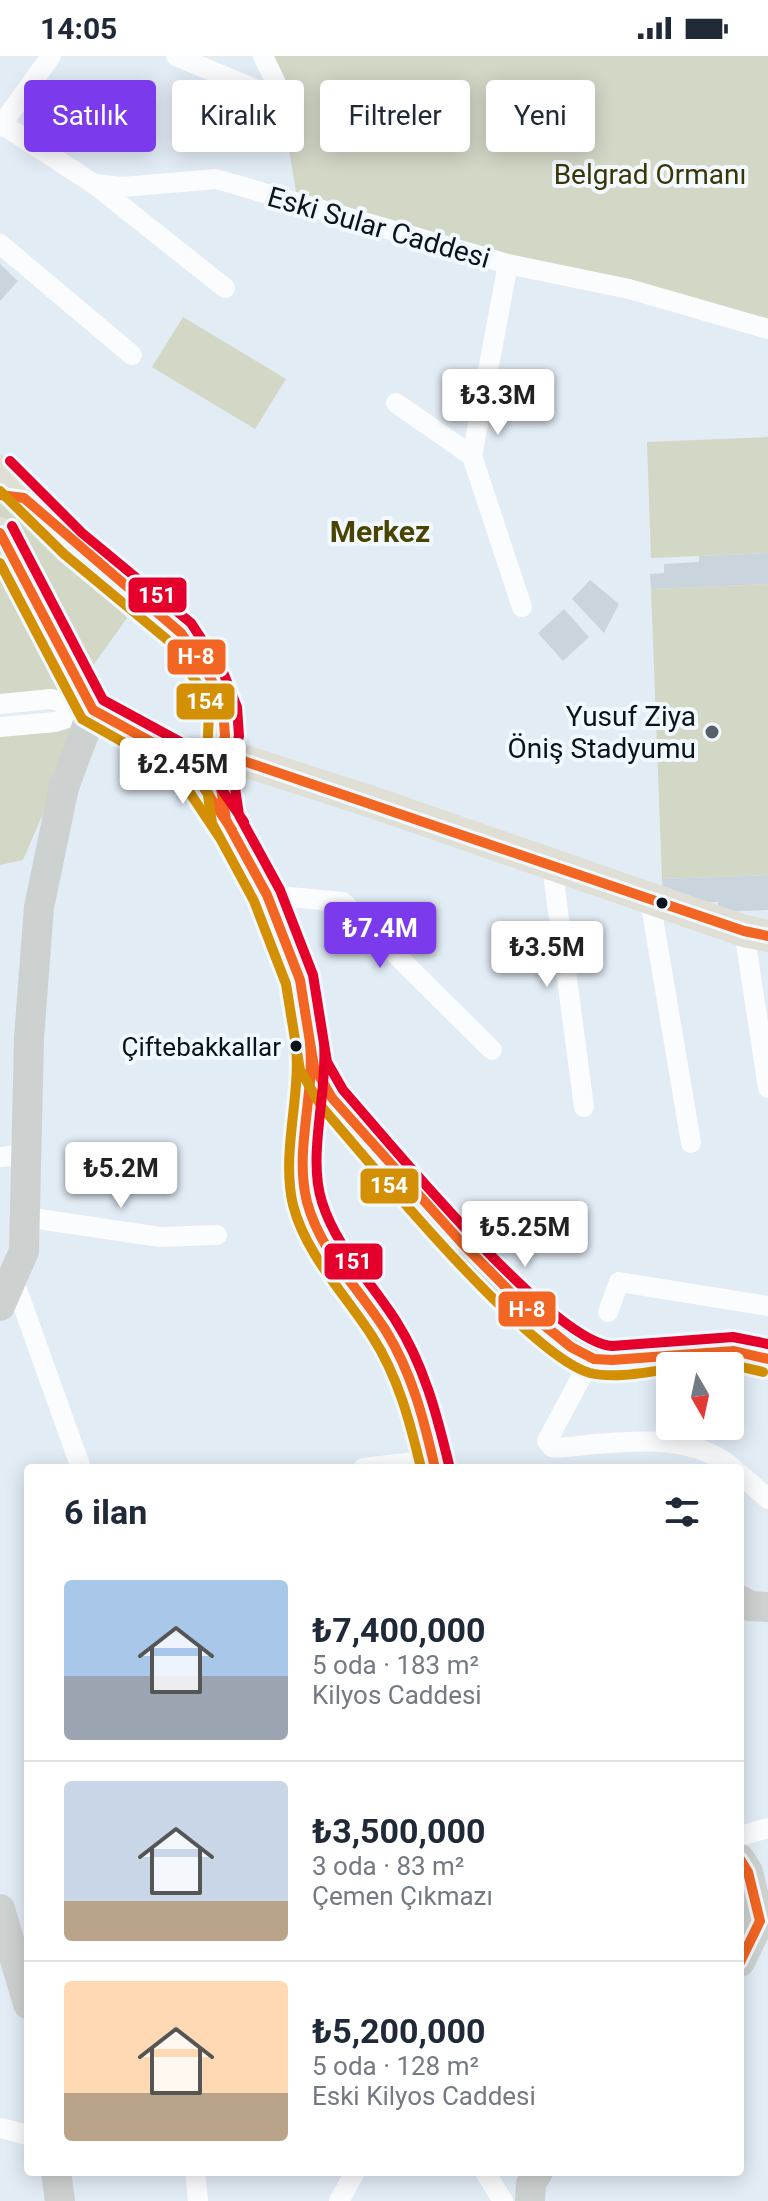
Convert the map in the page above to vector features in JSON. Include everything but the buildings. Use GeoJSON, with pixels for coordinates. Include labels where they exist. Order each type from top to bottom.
{"type":"FeatureCollection","features":[{"type":"Feature","properties":{"kind":"main road"},"geometry":{"type":"LineString","coordinates":[[0,471],[12,496],[181,633],[211,679],[223,708],[225,736],[220,753]]}},
{"type":"Feature","properties":{"kind":"main road"},"geometry":{"type":"LineString","coordinates":[[0,533],[93,710],[186,761],[200,763],[220,753],[756,934]]}},
{"type":"Feature","properties":{"kind":"street"},"geometry":{"type":"LineString","coordinates":[[1,125],[51,56]]}},
{"type":"Feature","properties":{"kind":"street"},"geometry":{"type":"LineString","coordinates":[[176,56],[264,93],[276,94],[277,85],[263,56]]}},
{"type":"Feature","properties":{"kind":"street","name":"Eski Sular Caddesi"},"geometry":{"type":"LineString","coordinates":[[1,125],[94,184],[122,187],[216,179],[508,264],[629,289],[768,329]]}},
{"type":"Feature","properties":{"kind":"street"},"geometry":{"type":"LineString","coordinates":[[94,184],[225,288]]}},
{"type":"Feature","properties":{"kind":"street"},"geometry":{"type":"LineString","coordinates":[[0,244],[132,355]]}},
{"type":"Feature","properties":{"kind":"street"},"geometry":{"type":"LineString","coordinates":[[508,264],[472,456],[522,607]]}},
{"type":"Feature","properties":{"kind":"street"},"geometry":{"type":"LineString","coordinates":[[396,403],[472,456]]}},
{"type":"Feature","properties":{"kind":"street"},"geometry":{"type":"LineString","coordinates":[[0,704],[51,699],[93,710]]}},
{"type":"Feature","properties":{"kind":"street"},"geometry":{"type":"LineString","coordinates":[[0,727],[55,722],[93,710]]}},
{"type":"Feature","properties":{"kind":"street"},"geometry":{"type":"LineString","coordinates":[[0,1306],[24,1251],[25,1217],[13,1156],[29,1038],[39,907],[64,787],[93,710]]}},
{"type":"Feature","properties":{"kind":"street"},"geometry":{"type":"LineString","coordinates":[[220,753],[226,820]]}},
{"type":"Feature","properties":{"kind":"street"},"geometry":{"type":"LineString","coordinates":[[186,761],[226,820],[267,895],[300,980],[314,1067],[306,1199],[324,1247],[395,1348],[423,1418],[434,1464]]}},
{"type":"Feature","properties":{"kind":"street"},"geometry":{"type":"LineString","coordinates":[[552,866],[584,1107]]}},
{"type":"Feature","properties":{"kind":"street"},"geometry":{"type":"LineString","coordinates":[[267,895],[343,902],[492,1050]]}},
{"type":"Feature","properties":{"kind":"street"},"geometry":{"type":"LineString","coordinates":[[650,900],[691,1143]]}},
{"type":"Feature","properties":{"kind":"street"},"geometry":{"type":"LineString","coordinates":[[756,934],[768,1088]]}},
{"type":"Feature","properties":{"kind":"street"},"geometry":{"type":"LineString","coordinates":[[314,1067],[332,1098],[535,1320],[591,1359],[744,1350],[768,1359]]}},
{"type":"Feature","properties":{"kind":"street"},"geometry":{"type":"LineString","coordinates":[[25,1217],[160,1237],[217,1235]]}},
{"type":"Feature","properties":{"kind":"street"},"geometry":{"type":"LineString","coordinates":[[13,1278],[80,1464]]}},
{"type":"Feature","properties":{"kind":"street"},"geometry":{"type":"LineString","coordinates":[[608,1312],[619,1282],[768,1306]]}},
{"type":"Feature","properties":{"kind":"street"},"geometry":{"type":"LineString","coordinates":[[591,1359],[547,1441],[552,1447],[639,1440],[694,1447],[721,1457],[729,1464]]}},
{"type":"Feature","properties":{"kind":"street"},"geometry":{"type":"LineString","coordinates":[[744,1478],[768,1499]]}},
{"type":"Feature","properties":{"kind":"street"},"geometry":{"type":"LineString","coordinates":[[744,1603],[768,1607]]}},
{"type":"Feature","properties":{"kind":"street"},"geometry":{"type":"LineString","coordinates":[[744,1835],[768,1828]]}},
{"type":"Feature","properties":{"kind":"street"},"geometry":{"type":"LineString","coordinates":[[744,1866],[756,1907],[744,1948]]}},
{"type":"Feature","properties":{"kind":"street"},"geometry":{"type":"LineString","coordinates":[[0,1909],[24,1990]]}},
{"type":"Feature","properties":{"kind":"street"},"geometry":{"type":"LineString","coordinates":[[0,2128],[24,2134]]}},
{"type":"Feature","properties":{"kind":"street"},"geometry":{"type":"LineString","coordinates":[[57,2176],[60,2201]]}},
{"type":"Feature","properties":{"kind":"street"},"geometry":{"type":"LineString","coordinates":[[195,2176],[198,2201]]}},
{"type":"Feature","properties":{"kind":"street"},"geometry":{"type":"LineString","coordinates":[[339,2201],[353,2176]]}},
{"type":"Feature","properties":{"kind":"street"},"geometry":{"type":"LineString","coordinates":[[487,2176],[503,2201]]}},
{"type":"Feature","properties":{"kind":"street"},"geometry":{"type":"LineString","coordinates":[[530,2201],[531,2184],[536,2176]]}},
{"type":"Feature","properties":{"kind":"green space","name":"Belgrad Ormanı"},"geometry":{"type":"Polygon","coordinates":[[[274,56],[768,56],[768,327],[298,204],[290,152],[304,152],[304,80],[278,80],[274,56]]]}},
{"type":"Feature","properties":{"kind":"green space"},"geometry":{"type":"Polygon","coordinates":[[[183,317],[286,379],[255,429],[152,367],[183,317]]]}},
{"type":"Feature","properties":{"kind":"green space"},"geometry":{"type":"Polygon","coordinates":[[[768,437],[768,553],[651,558],[647,442],[768,437]]]}},
{"type":"Feature","properties":{"kind":"green space"},"geometry":{"type":"Polygon","coordinates":[[[0,486],[127,618],[82,681],[0,541],[0,486]]]}},
{"type":"Feature","properties":{"kind":"green space"},"geometry":{"type":"Polygon","coordinates":[[[0,571],[76,696],[0,698],[0,571]]]}},
{"type":"Feature","properties":{"kind":"green space","name":"Yusuf Ziya Öniş Stadyumu"},"geometry":{"type":"Polygon","coordinates":[[[768,584],[768,875],[662,879],[651,589],[768,584]]]}},
{"type":"Feature","properties":{"kind":"green space"},"geometry":{"type":"Polygon","coordinates":[[[84,719],[23,860],[0,865],[0,729],[84,719]]]}},
{"type":"Feature","properties":{"kind":"transit line","name":"151"},"geometry":{"type":"LineString","coordinates":[[10,461],[82,533],[191,623],[223,672],[237,707],[239,736],[234,755],[234,781],[239,815],[280,890],[313,975],[327,1062],[343,1090],[472,1236],[551,1312],[585,1336],[612,1346],[733,1337],[768,1344]]}},
{"type":"Feature","properties":{"kind":"transit line","name":"154"},"geometry":{"type":"LineString","coordinates":[[0,491],[64,554],[170,642],[199,686],[209,711],[206,782],[212,823],[254,901],[286,984],[300,1070],[321,1106],[411,1211],[490,1296],[563,1359],[600,1375],[656,1371]]}},
{"type":"Feature","properties":{"kind":"transit line","name":"H-8"},"geometry":{"type":"LineString","coordinates":[[0,495],[24,498],[181,633],[211,679],[223,708],[225,736],[220,753],[220,782],[226,820],[267,895],[300,980],[314,1067],[332,1098],[461,1242],[539,1321],[571,1347],[594,1359],[734,1351],[768,1359]]}},
{"type":"Feature","properties":{"kind":"transit line","name":"151"},"geometry":{"type":"LineString","coordinates":[[12,526],[103,700],[195,750],[244,822]]}},
{"type":"Feature","properties":{"kind":"transit line","name":"H-8"},"geometry":{"type":"LineString","coordinates":[[0,533],[93,710],[186,761],[232,830]]}},
{"type":"Feature","properties":{"kind":"transit line","name":"154"},"geometry":{"type":"LineString","coordinates":[[0,563],[82,719],[176,772],[220,838]]}},
{"type":"Feature","properties":{"kind":"transit line","name":"H-8"},"geometry":{"type":"LineString","coordinates":[[220,753],[744,931],[768,936]]}},
{"type":"Feature","properties":{"kind":"transit line","name":"151"},"geometry":{"type":"LineString","coordinates":[[324,1043],[317,1144],[318,1184],[322,1202],[345,1249],[406,1338],[422,1373],[449,1464]]}},
{"type":"Feature","properties":{"kind":"transit line","name":"H-8"},"geometry":{"type":"LineString","coordinates":[[310,1044],[303,1163],[307,1202],[321,1237],[386,1331],[403,1363],[422,1415],[434,1464]]}},
{"type":"Feature","properties":{"kind":"transit line","name":"154"},"geometry":{"type":"LineString","coordinates":[[296,1045],[289,1166],[293,1205],[307,1241],[372,1336],[389,1367],[408,1417],[420,1464]]}},
{"type":"Feature","properties":{"kind":"transit line","name":"154"},"geometry":{"type":"LineString","coordinates":[[744,1368],[763,1372]]}},
{"type":"Feature","properties":{"kind":"transit line","name":"H-8"},"geometry":{"type":"LineString","coordinates":[[744,1866],[760,1921],[744,1954]]}},
{"type":"Feature","properties":{"kind":"place","name":"Yusuf Ziya Öniş Stadyumu"},"geometry":{"type":"Point","coordinates":[712,732]}},
{"type":"Feature","properties":{"kind":"place","name":"Çiftebakkallar"},"geometry":{"type":"Point","coordinates":[296,1046]}},
{"type":"Feature","properties":{"kind":"district","name":"Merkez"},"geometry":{"type":"Point","coordinates":[380,532]}}]}
